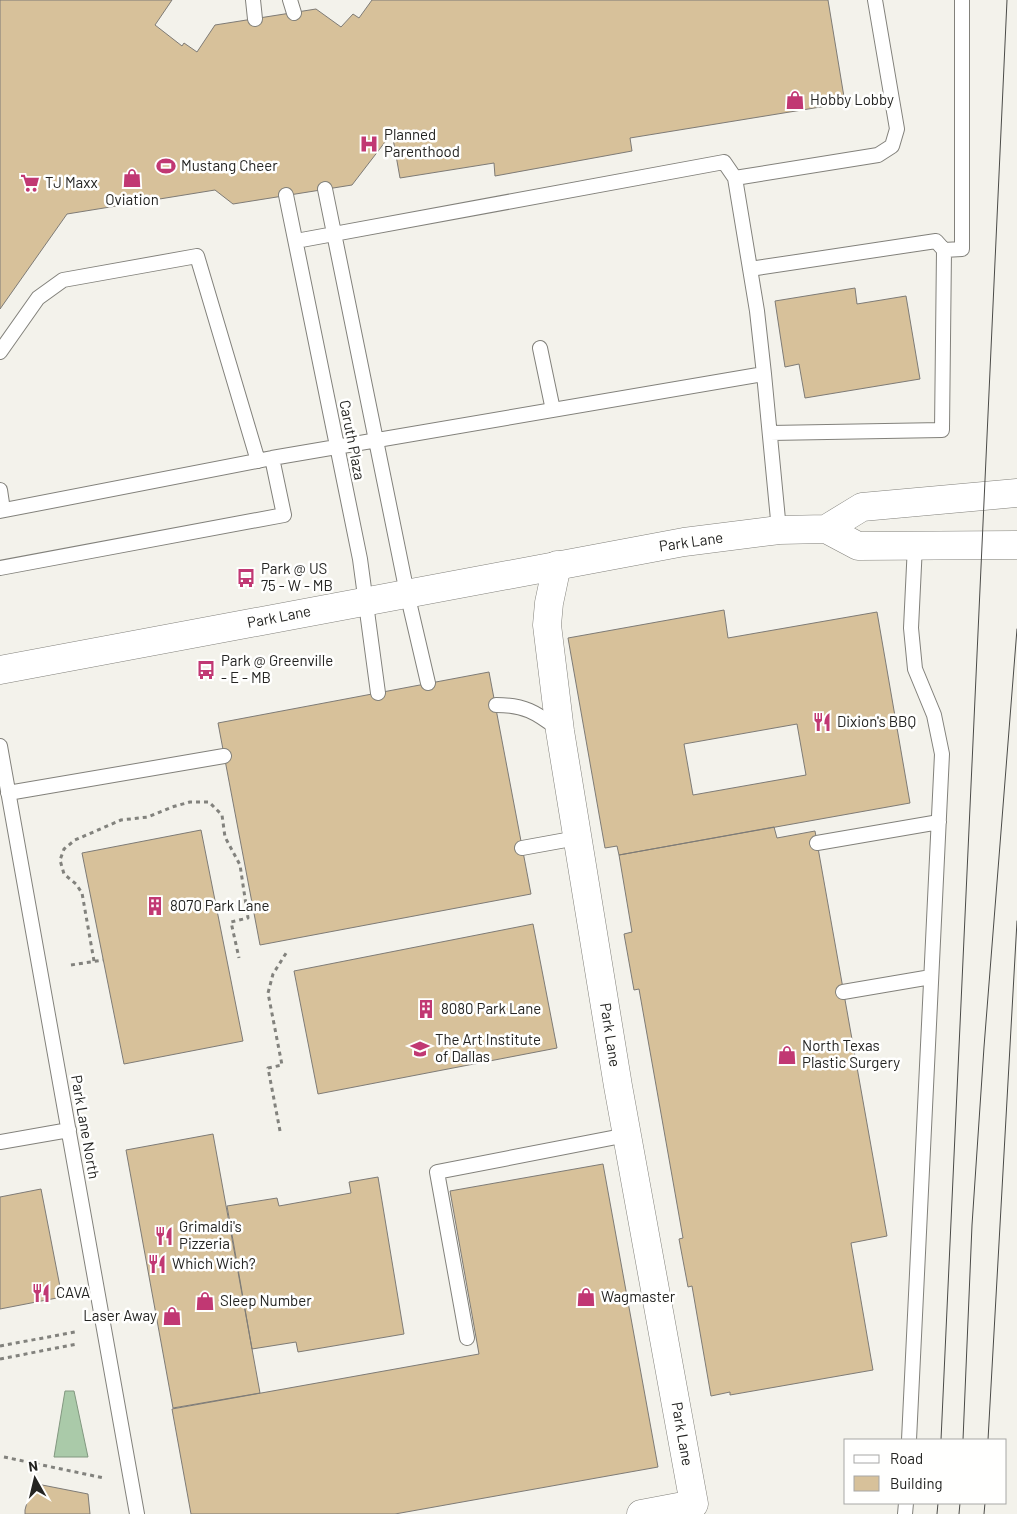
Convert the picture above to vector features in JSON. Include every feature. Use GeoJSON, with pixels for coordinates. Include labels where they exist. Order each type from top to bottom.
{"type":"FeatureCollection","features":[{"type":"Feature","properties":{"kind":"main road"},"geometry":{"type":"LineString","coordinates":[[826,529],[862,507],[1017,493]]}},
{"type":"Feature","properties":{"kind":"main road","name":"Park Lane"},"geometry":{"type":"LineString","coordinates":[[0,670],[684,542],[779,530],[826,529],[858,546],[1017,545]]}},
{"type":"Feature","properties":{"kind":"main road","name":"Park Lane"},"geometry":{"type":"LineString","coordinates":[[557,565],[549,603],[547,625],[560,731],[627,1135],[695,1509]]}},
{"type":"Feature","properties":{"kind":"main road"},"geometry":{"type":"LineString","coordinates":[[641,1514],[695,1509]]}},
{"type":"Feature","properties":{"kind":"lane"},"geometry":{"type":"LineString","coordinates":[[253,0],[255,19]]}},
{"type":"Feature","properties":{"kind":"lane"},"geometry":{"type":"LineString","coordinates":[[735,178],[878,155],[892,146],[897,129],[876,0]]}},
{"type":"Feature","properties":{"kind":"lane"},"geometry":{"type":"LineString","coordinates":[[944,250],[962,249],[962,0]]}},
{"type":"Feature","properties":{"kind":"lane"},"geometry":{"type":"LineString","coordinates":[[296,241],[724,162],[735,178],[750,269],[764,374],[779,530]]}},
{"type":"Feature","properties":{"kind":"lane","name":"Caruth Plaza"},"geometry":{"type":"LineString","coordinates":[[325,189],[407,594],[428,683]]}},
{"type":"Feature","properties":{"kind":"lane","name":"Caruth Plaza"},"geometry":{"type":"LineString","coordinates":[[286,195],[366,601],[378,693]]}},
{"type":"Feature","properties":{"kind":"lane"},"geometry":{"type":"LineString","coordinates":[[750,269],[936,241],[944,250],[942,430],[770,433]]}},
{"type":"Feature","properties":{"kind":"lane"},"geometry":{"type":"LineString","coordinates":[[0,352],[38,298],[62,280],[197,256],[258,461]]}},
{"type":"Feature","properties":{"kind":"lane"},"geometry":{"type":"LineString","coordinates":[[540,348],[552,410]]}},
{"type":"Feature","properties":{"kind":"lane"},"geometry":{"type":"LineString","coordinates":[[0,490],[2,511],[272,458],[764,374]]}},
{"type":"Feature","properties":{"kind":"lane"},"geometry":{"type":"LineString","coordinates":[[0,568],[284,515],[272,458]]}},
{"type":"Feature","properties":{"kind":"lane"},"geometry":{"type":"LineString","coordinates":[[909,1439],[942,754],[934,715],[915,669],[911,628],[915,545]]}},
{"type":"Feature","properties":{"kind":"lane"},"geometry":{"type":"LineString","coordinates":[[496,705],[515,705],[541,716],[560,731]]}},
{"type":"Feature","properties":{"kind":"lane","name":"Park Lane North"},"geometry":{"type":"LineString","coordinates":[[0,746],[136,1514]]}},
{"type":"Feature","properties":{"kind":"lane"},"geometry":{"type":"LineString","coordinates":[[8,793],[224,756]]}},
{"type":"Feature","properties":{"kind":"lane"},"geometry":{"type":"LineString","coordinates":[[817,843],[939,822]]}},
{"type":"Feature","properties":{"kind":"lane"},"geometry":{"type":"LineString","coordinates":[[522,848],[577,838]]}},
{"type":"Feature","properties":{"kind":"lane"},"geometry":{"type":"LineString","coordinates":[[843,992],[931,978]]}},
{"type":"Feature","properties":{"kind":"lane"},"geometry":{"type":"LineString","coordinates":[[0,1142],[69,1130]]}},
{"type":"Feature","properties":{"kind":"lane"},"geometry":{"type":"LineString","coordinates":[[467,1338],[437,1172],[627,1135]]}},
{"type":"Feature","properties":{"kind":"path"},"geometry":{"type":"LineString","coordinates":[[94,961],[82,893],[76,884],[64,874],[60,860],[64,848],[74,840],[121,820],[148,817],[172,807],[193,802],[209,802],[222,815],[225,837],[240,865],[248,918],[231,922],[239,958]]}},
{"type":"Feature","properties":{"kind":"path"},"geometry":{"type":"LineString","coordinates":[[280,1131],[268,1068],[282,1065],[268,993],[273,974],[288,950]]}},
{"type":"Feature","properties":{"kind":"path"},"geometry":{"type":"LineString","coordinates":[[71,965],[104,960]]}},
{"type":"Feature","properties":{"kind":"path"},"geometry":{"type":"LineString","coordinates":[[0,1346],[75,1332]]}},
{"type":"Feature","properties":{"kind":"path"},"geometry":{"type":"LineString","coordinates":[[0,1359],[77,1344]]}},
{"type":"Feature","properties":{"kind":"path"},"geometry":{"type":"LineString","coordinates":[[4,1457],[104,1478]]}},
{"type":"Feature","properties":{"kind":"shaded area"},"geometry":{"type":"Polygon","coordinates":[[[65,1391],[74,1391],[88,1457],[54,1457],[65,1391]]]}},
{"type":"Feature","properties":{"kind":"building"},"geometry":{"type":"Polygon","coordinates":[[[0,0],[172,0],[155,25],[182,46],[184,43],[197,52],[215,25],[316,9],[341,27],[353,14],[359,18],[372,0],[828,0],[845,103],[630,138],[632,151],[495,176],[494,163],[400,178],[392,133],[352,185],[233,204],[215,190],[67,214],[0,309],[0,0]]]}},
{"type":"Feature","properties":{"kind":"building"},"geometry":{"type":"Polygon","coordinates":[[[855,288],[857,304],[906,296],[920,379],[805,398],[799,364],[785,367],[775,301],[855,288]]]}},
{"type":"Feature","properties":{"kind":"building"},"geometry":{"type":"Polygon","coordinates":[[[724,610],[728,638],[877,612],[910,803],[619,855],[617,846],[605,848],[568,638],[724,610]],[[797,724],[684,744],[693,795],[806,775],[797,724]]]}},
{"type":"Feature","properties":{"kind":"building"},"geometry":{"type":"Polygon","coordinates":[[[489,672],[531,894],[260,945],[218,723],[489,672]]]}},
{"type":"Feature","properties":{"kind":"building"},"geometry":{"type":"Polygon","coordinates":[[[774,827],[777,838],[815,831],[887,1236],[851,1243],[873,1370],[730,1395],[730,1392],[711,1396],[692,1286],[688,1287],[679,1239],[683,1238],[639,989],[634,990],[624,934],[632,932],[619,855],[774,827]]]}},
{"type":"Feature","properties":{"kind":"building","name":"8070 Park Lane"},"geometry":{"type":"Polygon","coordinates":[[[201,830],[243,1041],[124,1064],[82,853],[201,830]]]}},
{"type":"Feature","properties":{"kind":"building","name":"8080 Park Lane"},"geometry":{"type":"Polygon","coordinates":[[[533,924],[557,1048],[318,1094],[294,971],[533,924]]]}},
{"type":"Feature","properties":{"kind":"building"},"geometry":{"type":"Polygon","coordinates":[[[213,1134],[260,1393],[173,1408],[126,1150],[213,1134]]]}},
{"type":"Feature","properties":{"kind":"building"},"geometry":{"type":"Polygon","coordinates":[[[603,1164],[658,1467],[395,1514],[191,1514],[172,1409],[479,1354],[450,1191],[603,1164]]]}},
{"type":"Feature","properties":{"kind":"building"},"geometry":{"type":"Polygon","coordinates":[[[378,1177],[404,1334],[298,1352],[296,1342],[252,1349],[227,1206],[277,1198],[279,1206],[351,1193],[349,1182],[378,1177]]]}},
{"type":"Feature","properties":{"kind":"building"},"geometry":{"type":"Polygon","coordinates":[[[41,1189],[62,1297],[0,1309],[0,1197],[41,1189]]]}},
{"type":"Feature","properties":{"kind":"building"},"geometry":{"type":"Polygon","coordinates":[[[32,1483],[88,1494],[90,1514],[25,1514],[32,1483]]]}},
{"type":"Feature","properties":{"kind":"tram line"},"geometry":{"type":"LineString","coordinates":[[941,1439],[1007,0]]}},
{"type":"Feature","properties":{"kind":"tram line"},"geometry":{"type":"LineString","coordinates":[[963,1439],[972,1225],[1017,629]]}},
{"type":"Feature","properties":{"kind":"tram line"},"geometry":{"type":"LineString","coordinates":[[988,1439],[1017,921]]}},
{"type":"Feature","properties":{"kind":"tram line"},"geometry":{"type":"LineString","coordinates":[[937,1514],[938,1504]]}},
{"type":"Feature","properties":{"kind":"tram line"},"geometry":{"type":"LineString","coordinates":[[959,1514],[960,1504]]}},
{"type":"Feature","properties":{"kind":"tram line"},"geometry":{"type":"LineString","coordinates":[[984,1514],[985,1504]]}},
{"type":"Feature","properties":{"kind":"place","name":"Hobby Lobby"},"geometry":{"type":"Point","coordinates":[795,100]}},
{"type":"Feature","properties":{"kind":"place","name":"Planned Parenthood"},"geometry":{"type":"Point","coordinates":[369,144]}},
{"type":"Feature","properties":{"kind":"place","name":"Mustang Cheer"},"geometry":{"type":"Point","coordinates":[166,166]}},
{"type":"Feature","properties":{"kind":"place","name":"Oviation"},"geometry":{"type":"Point","coordinates":[132,178]}},
{"type":"Feature","properties":{"kind":"place","name":"TJ Maxx"},"geometry":{"type":"Point","coordinates":[30,183]}},
{"type":"Feature","properties":{"kind":"place","name":"Park @ US 75 - W - MB"},"geometry":{"type":"Point","coordinates":[246,578]}},
{"type":"Feature","properties":{"kind":"place","name":"Park @ Greenville - E - MB"},"geometry":{"type":"Point","coordinates":[206,670]}},
{"type":"Feature","properties":{"kind":"place","name":"Dixion's BBQ"},"geometry":{"type":"Point","coordinates":[822,722]}},
{"type":"Feature","properties":{"kind":"place","name":"8070 Park Lane"},"geometry":{"type":"Point","coordinates":[155,906]}},
{"type":"Feature","properties":{"kind":"place","name":"8080 Park Lane"},"geometry":{"type":"Point","coordinates":[426,1009]}},
{"type":"Feature","properties":{"kind":"place","name":"The Art Institute of Dallas"},"geometry":{"type":"Point","coordinates":[420,1049]}},
{"type":"Feature","properties":{"kind":"place","name":"North Texas Plastic Surgery"},"geometry":{"type":"Point","coordinates":[787,1055]}},
{"type":"Feature","properties":{"kind":"place","name":"Grimaldi's Pizzeria"},"geometry":{"type":"Point","coordinates":[164,1236]}},
{"type":"Feature","properties":{"kind":"place","name":"Which Wich?"},"geometry":{"type":"Point","coordinates":[157,1264]}},
{"type":"Feature","properties":{"kind":"place","name":"CAVA"},"geometry":{"type":"Point","coordinates":[41,1293]}},
{"type":"Feature","properties":{"kind":"place","name":"Wagmaster"},"geometry":{"type":"Point","coordinates":[586,1297]}},
{"type":"Feature","properties":{"kind":"place","name":"Sleep Number"},"geometry":{"type":"Point","coordinates":[205,1301]}},
{"type":"Feature","properties":{"kind":"place","name":"Laser Away"},"geometry":{"type":"Point","coordinates":[172,1316]}}]}
